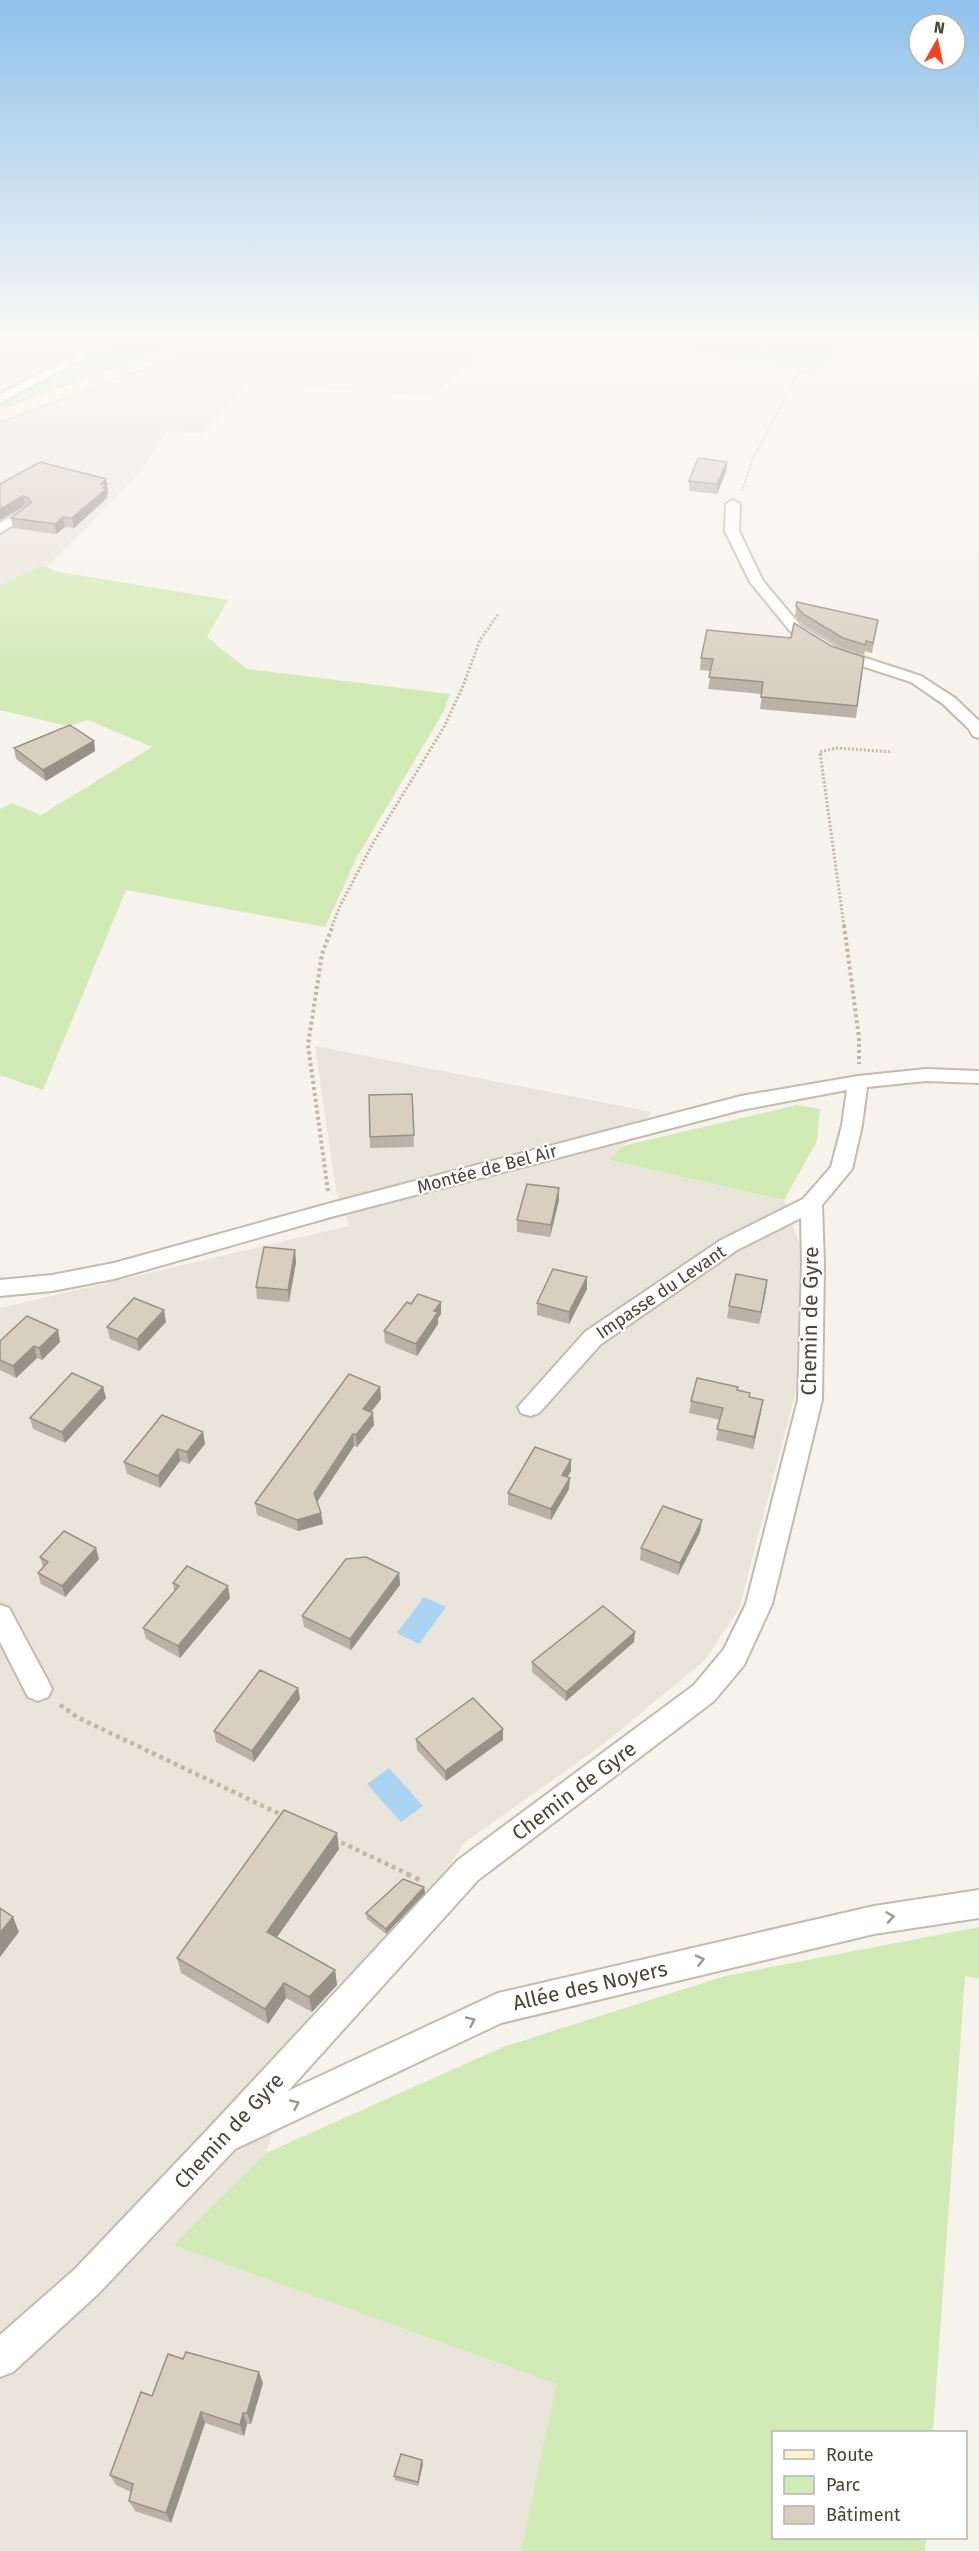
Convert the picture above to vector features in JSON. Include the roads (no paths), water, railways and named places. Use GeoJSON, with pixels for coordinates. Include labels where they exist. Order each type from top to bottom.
{"type":"FeatureCollection","features":[{"type":"Feature","properties":{"kind":"street"},"geometry":{"type":"LineString","coordinates":[[733,504],[732,531],[757,582],[795,628],[836,653],[916,679],[949,701],[976,727],[979,734]]}},
{"type":"Feature","properties":{"kind":"street"},"geometry":{"type":"LineString","coordinates":[[0,528],[24,512]]}},
{"type":"Feature","properties":{"kind":"street","name":"Montée de Bel Air"},"geometry":{"type":"LineString","coordinates":[[0,1288],[52,1283],[114,1271],[331,1210],[741,1103],[858,1082],[926,1075],[979,1077]]}},
{"type":"Feature","properties":{"kind":"street"},"geometry":{"type":"LineString","coordinates":[[811,1204],[841,1169],[852,1125],[858,1082]]}},
{"type":"Feature","properties":{"kind":"street","name":"Impasse du Levant"},"geometry":{"type":"LineString","coordinates":[[530,1407],[593,1338],[729,1245],[811,1204]]}},
{"type":"Feature","properties":{"kind":"street","name":"Chemin de Gyre"},"geometry":{"type":"LineString","coordinates":[[0,2359],[87,2281],[223,2138],[468,1870],[704,1693],[734,1657],[759,1604],[810,1400],[813,1264],[811,1204]]}},
{"type":"Feature","properties":{"kind":"street"},"geometry":{"type":"LineString","coordinates":[[0,1616],[38,1689]]}},
{"type":"Feature","properties":{"kind":"street","name":"Allée des Noyers"},"geometry":{"type":"LineString","coordinates":[[223,2138],[498,2008],[874,1920],[979,1904]]}},
{"type":"Feature","properties":{"kind":"water"},"geometry":{"type":"Polygon","coordinates":[[[424,1597],[446,1607],[419,1644],[397,1633],[424,1597]]]}},
{"type":"Feature","properties":{"kind":"water"},"geometry":{"type":"Polygon","coordinates":[[[389,1768],[423,1806],[401,1822],[367,1784],[389,1768]]]}}]}
